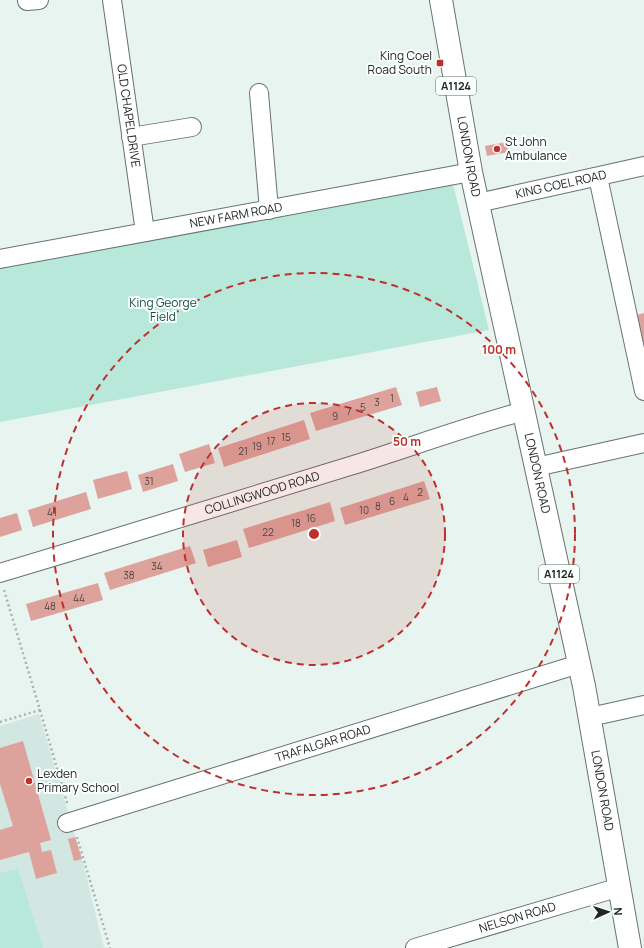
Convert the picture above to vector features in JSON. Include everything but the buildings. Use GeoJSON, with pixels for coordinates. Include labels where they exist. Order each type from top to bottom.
{"type":"FeatureCollection","features":[{"type":"Feature","properties":{"kind":"main road","name":"LONDON ROAD"},"geometry":{"type":"LineString","coordinates":[[441,0],[471,172],[590,717],[630,948]]}},
{"type":"Feature","properties":{"kind":"street","name":"OLD CHAPEL DRIVE"},"geometry":{"type":"LineString","coordinates":[[112,0],[145,232]]}},
{"type":"Feature","properties":{"kind":"street"},"geometry":{"type":"LineString","coordinates":[[259,93],[269,210]]}},
{"type":"Feature","properties":{"kind":"street"},"geometry":{"type":"LineString","coordinates":[[131,137],[192,127]]}},
{"type":"Feature","properties":{"kind":"street","name":"KING COEL ROAD"},"geometry":{"type":"LineString","coordinates":[[478,203],[644,166]]}},
{"type":"Feature","properties":{"kind":"street","name":"NEW FARM ROAD"},"geometry":{"type":"LineString","coordinates":[[0,259],[471,172]]}},
{"type":"Feature","properties":{"kind":"street"},"geometry":{"type":"LineString","coordinates":[[598,177],[642,368],[644,391]]}},
{"type":"Feature","properties":{"kind":"street","name":"COLLINGWOOD ROAD"},"geometry":{"type":"LineString","coordinates":[[1,580],[208,510],[378,457],[485,421],[524,410]]}},
{"type":"Feature","properties":{"kind":"street"},"geometry":{"type":"LineString","coordinates":[[536,467],[644,443]]}},
{"type":"Feature","properties":{"kind":"street","name":"TRAFALGAR ROAD"},"geometry":{"type":"LineString","coordinates":[[67,823],[579,664]]}},
{"type":"Feature","properties":{"kind":"street"},"geometry":{"type":"LineString","coordinates":[[590,717],[644,705]]}},
{"type":"Feature","properties":{"kind":"street","name":"NELSON ROAD"},"geometry":{"type":"LineString","coordinates":[[415,948],[620,887]]}},
{"type":"Feature","properties":{"kind":"path"},"geometry":{"type":"LineString","coordinates":[[0,722],[40,710],[1,580]]}},
{"type":"Feature","properties":{"kind":"shaded area","name":"Lexden Primary School"},"geometry":{"type":"Polygon","coordinates":[[[39,714],[82,859],[104,948],[0,948],[0,726],[39,714]]]}},
{"type":"Feature","properties":{"kind":"green space","name":"King George Field"},"geometry":{"type":"Polygon","coordinates":[[[453,184],[489,330],[0,422],[0,262],[453,184]]]}},
{"type":"Feature","properties":{"kind":"green space"},"geometry":{"type":"Polygon","coordinates":[[[18,869],[43,948],[0,948],[0,873],[18,869]]]}},
{"type":"Feature","properties":{"kind":"place","name":"King Coel Road South"},"geometry":{"type":"Point","coordinates":[440,63]}},
{"type":"Feature","properties":{"kind":"place","name":"St John Ambulance"},"geometry":{"type":"Point","coordinates":[497,149]}},
{"type":"Feature","properties":{"kind":"place","name":"Lexden Primary School"},"geometry":{"type":"Point","coordinates":[29,781]}}]}
